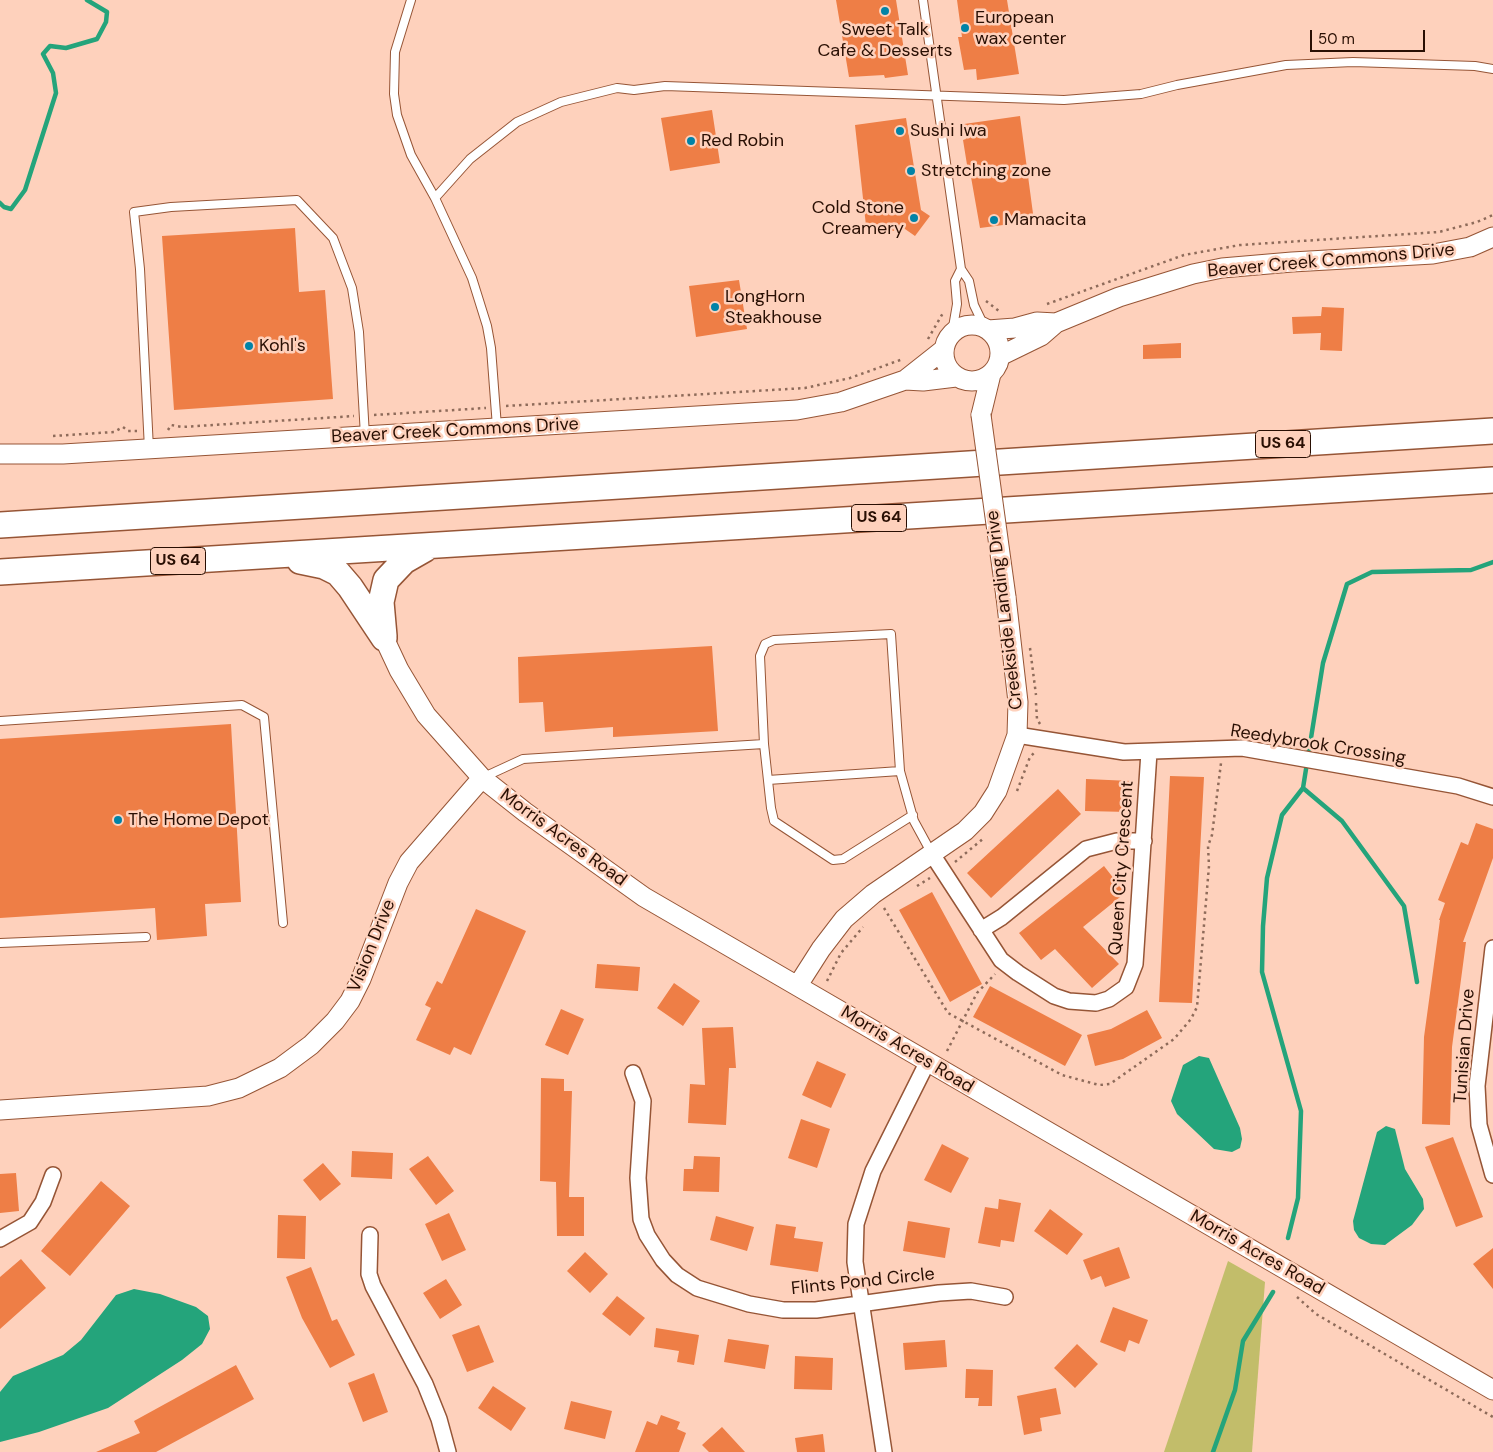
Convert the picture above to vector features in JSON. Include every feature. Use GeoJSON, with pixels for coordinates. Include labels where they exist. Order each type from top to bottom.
{"type":"FeatureCollection","features":[{"type":"Feature","properties":{"kind":"highway","name":"US 64"},"geometry":{"type":"LineString","coordinates":[[0,525],[1493,431]]}},
{"type":"Feature","properties":{"kind":"highway","name":"US 64"},"geometry":{"type":"LineString","coordinates":[[0,572],[1493,480]]}},
{"type":"Feature","properties":{"kind":"highway"},"geometry":{"type":"LineString","coordinates":[[384,638],[381,602],[386,580],[404,561],[431,546]]}},
{"type":"Feature","properties":{"kind":"highway"},"geometry":{"type":"LineString","coordinates":[[265,556],[315,564],[338,573],[350,587],[384,638]]}},
{"type":"Feature","properties":{"kind":"street","name":"Beaver Creek Commons Drive"},"geometry":{"type":"LineString","coordinates":[[1000,356],[1041,336],[1056,323],[1157,284],[1222,268],[1433,254],[1470,247],[1493,237]]}},
{"type":"Feature","properties":{"kind":"street","name":"Beaver Creek Commons Drive"},"geometry":{"type":"LineString","coordinates":[[987,329],[1015,328],[1037,322],[1056,323]]}},
{"type":"Feature","properties":{"kind":"street"},"geometry":{"type":"LineString","coordinates":[[964,326],[987,329],[997,342],[1000,356],[991,374],[979,381],[960,379],[946,365],[943,350],[952,333],[964,326]]}},
{"type":"Feature","properties":{"kind":"street","name":"Beaver Creek Commons Drive"},"geometry":{"type":"LineString","coordinates":[[0,454],[63,454],[797,410],[841,402],[905,380],[943,350]]}},
{"type":"Feature","properties":{"kind":"street","name":"Creekside Landing Drive"},"geometry":{"type":"LineString","coordinates":[[798,985],[821,949],[844,920],[873,894],[965,831],[983,813],[997,791],[1007,768],[1017,734],[1018,702],[1006,597],[981,415],[991,374]]}},
{"type":"Feature","properties":{"kind":"street","name":"Beaver Creek Commons Drive"},"geometry":{"type":"LineString","coordinates":[[905,380],[960,379]]}},
{"type":"Feature","properties":{"kind":"street","name":"Creekside Landing Drive"},"geometry":{"type":"LineString","coordinates":[[960,379],[981,415]]}},
{"type":"Feature","properties":{"kind":"street","name":"Morris Acres Road"},"geometry":{"type":"LineString","coordinates":[[384,638],[399,670],[426,715],[482,778],[525,812],[644,897],[1493,1390]]}},
{"type":"Feature","properties":{"kind":"street","name":"Reedybrook Crossing"},"geometry":{"type":"LineString","coordinates":[[1017,734],[1124,752],[1242,748],[1458,786],[1493,797]]}},
{"type":"Feature","properties":{"kind":"street","name":"Queen City Crescent"},"geometry":{"type":"LineString","coordinates":[[932,854],[1001,960],[1054,996],[1082,1003],[1109,999],[1126,987],[1135,964],[1149,752]]}},
{"type":"Feature","properties":{"kind":"street","name":"Vision Drive"},"geometry":{"type":"LineString","coordinates":[[0,1110],[208,1096],[239,1088],[280,1068],[311,1046],[335,1021],[350,1001],[361,979],[398,883],[409,862],[482,778]]}},
{"type":"Feature","properties":{"kind":"street"},"geometry":{"type":"LineString","coordinates":[[981,930],[1002,917],[1086,849],[1117,840],[1144,842]]}},
{"type":"Feature","properties":{"kind":"street","name":"Tunisian Drive"},"geometry":{"type":"LineString","coordinates":[[1493,948],[1486,1062],[1477,1086],[1479,1118],[1493,1175]]}},
{"type":"Feature","properties":{"kind":"street"},"geometry":{"type":"LineString","coordinates":[[884,1452],[860,1304],[855,1262],[856,1224],[862,1201],[887,1140],[927,1063]]}},
{"type":"Feature","properties":{"kind":"street","name":"Flints Pond Circle"},"geometry":{"type":"LineString","coordinates":[[633,1073],[643,1101],[638,1178],[641,1219],[654,1248],[677,1275],[697,1288],[722,1297],[766,1307],[816,1310],[963,1291],[1005,1297]]}},
{"type":"Feature","properties":{"kind":"street"},"geometry":{"type":"LineString","coordinates":[[0,1239],[30,1222],[44,1202],[53,1175]]}},
{"type":"Feature","properties":{"kind":"street"},"geometry":{"type":"LineString","coordinates":[[370,1235],[369,1274],[373,1286],[425,1384],[439,1419],[448,1452]]}},
{"type":"Feature","properties":{"kind":"lane"},"geometry":{"type":"LineString","coordinates":[[411,0],[395,52],[394,94],[397,115],[405,140],[435,198],[472,278],[487,326],[497,429]]}},
{"type":"Feature","properties":{"kind":"lane"},"geometry":{"type":"LineString","coordinates":[[923,0],[961,269],[969,281],[974,305],[987,329]]}},
{"type":"Feature","properties":{"kind":"lane"},"geometry":{"type":"LineString","coordinates":[[435,198],[470,159],[517,122],[561,102],[617,88],[634,90],[665,86],[1064,100],[1141,94],[1177,84],[1286,65],[1431,64],[1493,69]]}},
{"type":"Feature","properties":{"kind":"lane"},"geometry":{"type":"LineString","coordinates":[[149,449],[141,285],[134,212],[171,207],[297,200],[333,238],[352,288],[359,332],[365,436]]}},
{"type":"Feature","properties":{"kind":"lane"},"geometry":{"type":"LineString","coordinates":[[952,333],[957,304],[955,281],[961,269]]}},
{"type":"Feature","properties":{"kind":"lane"},"geometry":{"type":"LineString","coordinates":[[913,815],[843,859],[833,860],[774,821],[764,744],[760,656],[765,644],[774,640],[891,634],[900,771],[913,815],[932,854]]}},
{"type":"Feature","properties":{"kind":"lane"},"geometry":{"type":"LineString","coordinates":[[0,721],[242,705],[264,717],[283,923]]}},
{"type":"Feature","properties":{"kind":"lane"},"geometry":{"type":"LineString","coordinates":[[482,778],[523,759],[764,744]]}},
{"type":"Feature","properties":{"kind":"lane"},"geometry":{"type":"LineString","coordinates":[[768,780],[900,771]]}},
{"type":"Feature","properties":{"kind":"lane"},"geometry":{"type":"LineString","coordinates":[[0,943],[146,937]]}},
{"type":"Feature","properties":{"kind":"path"},"geometry":{"type":"LineString","coordinates":[[926,344],[945,305]]}},
{"type":"Feature","properties":{"kind":"path"},"geometry":{"type":"LineString","coordinates":[[514,406],[805,388],[850,378],[906,358]]}},
{"type":"Feature","properties":{"kind":"path"},"geometry":{"type":"LineString","coordinates":[[379,415],[476,408]]}},
{"type":"Feature","properties":{"kind":"path"},"geometry":{"type":"LineString","coordinates":[[168,430],[171,425],[182,427],[347,417]]}},
{"type":"Feature","properties":{"kind":"path"},"geometry":{"type":"LineString","coordinates":[[51,436],[114,432],[123,427],[128,431]]}},
{"type":"Feature","properties":{"kind":"path"},"geometry":{"type":"LineString","coordinates":[[884,908],[948,1013],[1062,1075],[1103,1086],[1131,1070],[1174,1039],[1184,1028],[1197,1007],[1209,866],[1208,846],[1212,835],[1222,767],[1220,762]]}},
{"type":"Feature","properties":{"kind":"path"},"geometry":{"type":"LineString","coordinates":[[914,888],[930,878]]}},
{"type":"Feature","properties":{"kind":"path"},"geometry":{"type":"LineString","coordinates":[[879,911],[891,903]]}},
{"type":"Feature","properties":{"kind":"path"},"geometry":{"type":"LineString","coordinates":[[826,981],[841,953],[868,921]]}},
{"type":"Feature","properties":{"kind":"path"},"geometry":{"type":"LineString","coordinates":[[947,1051],[977,993],[998,971]]}},
{"type":"Feature","properties":{"kind":"path"},"geometry":{"type":"LineString","coordinates":[[1295,1296],[1316,1314],[1493,1417]]}},
{"type":"Feature","properties":{"kind":"shaded area"},"geometry":{"type":"Polygon","coordinates":[[[1199,1056],[1209,1058],[1240,1128],[1242,1139],[1240,1148],[1232,1152],[1214,1149],[1177,1114],[1171,1101],[1183,1065],[1199,1056]]]}},
{"type":"Feature","properties":{"kind":"shaded area"},"geometry":{"type":"Polygon","coordinates":[[[1386,1126],[1395,1129],[1405,1169],[1423,1199],[1424,1209],[1412,1225],[1385,1245],[1371,1244],[1359,1238],[1354,1230],[1353,1221],[1377,1132],[1386,1126]]]}},
{"type":"Feature","properties":{"kind":"shaded area"},"geometry":{"type":"Polygon","coordinates":[[[1228,1261],[1265,1282],[1252,1452],[1164,1452],[1228,1261]]]}},
{"type":"Feature","properties":{"kind":"shaded area"},"geometry":{"type":"Polygon","coordinates":[[[134,1289],[160,1294],[196,1307],[208,1316],[210,1329],[202,1344],[182,1360],[108,1408],[39,1432],[0,1442],[0,1392],[13,1376],[63,1355],[81,1340],[116,1295],[134,1289]]]}},
{"type":"Feature","properties":{"kind":"building"},"geometry":{"type":"Polygon","coordinates":[[[836,0],[896,0],[908,75],[885,78],[884,75],[849,77],[836,0]]]}},
{"type":"Feature","properties":{"kind":"building"},"geometry":{"type":"Polygon","coordinates":[[[957,0],[1007,0],[1019,74],[977,80],[976,69],[964,70],[958,37],[962,37],[957,0]]]}},
{"type":"Feature","properties":{"kind":"building"},"geometry":{"type":"Polygon","coordinates":[[[712,110],[720,163],[670,171],[661,118],[712,110]]]}},
{"type":"Feature","properties":{"kind":"building"},"geometry":{"type":"Polygon","coordinates":[[[1020,116],[1034,221],[980,228],[963,140],[966,139],[964,124],[1020,116]]]}},
{"type":"Feature","properties":{"kind":"building"},"geometry":{"type":"Polygon","coordinates":[[[906,118],[921,210],[930,216],[915,236],[905,229],[867,235],[855,125],[906,118]]]}},
{"type":"Feature","properties":{"kind":"building","name":"Kohl's"},"geometry":{"type":"Polygon","coordinates":[[[295,228],[299,292],[325,290],[333,399],[174,410],[162,236],[295,228]]]}},
{"type":"Feature","properties":{"kind":"building"},"geometry":{"type":"Polygon","coordinates":[[[739,280],[747,329],[696,337],[689,286],[739,280]]]}},
{"type":"Feature","properties":{"kind":"building"},"geometry":{"type":"Polygon","coordinates":[[[1322,307],[1344,308],[1342,351],[1320,350],[1321,333],[1293,334],[1292,317],[1321,316],[1322,307]]]}},
{"type":"Feature","properties":{"kind":"building"},"geometry":{"type":"Polygon","coordinates":[[[1181,343],[1181,358],[1143,359],[1143,345],[1181,343]]]}},
{"type":"Feature","properties":{"kind":"building"},"geometry":{"type":"Polygon","coordinates":[[[712,646],[718,731],[613,737],[613,727],[545,732],[543,702],[519,703],[518,657],[712,646]]]}},
{"type":"Feature","properties":{"kind":"building","name":"The Home Depot"},"geometry":{"type":"Polygon","coordinates":[[[231,724],[241,902],[205,904],[207,936],[157,940],[155,908],[0,918],[0,739],[231,724]]]}},
{"type":"Feature","properties":{"kind":"building"},"geometry":{"type":"Polygon","coordinates":[[[1170,776],[1204,777],[1192,1003],[1159,1002],[1170,776]]]}},
{"type":"Feature","properties":{"kind":"building"},"geometry":{"type":"Polygon","coordinates":[[[1086,779],[1131,781],[1129,812],[1085,811],[1086,779]]]}},
{"type":"Feature","properties":{"kind":"building"},"geometry":{"type":"Polygon","coordinates":[[[1058,789],[1081,814],[991,898],[967,873],[1058,789]]]}},
{"type":"Feature","properties":{"kind":"building"},"geometry":{"type":"Polygon","coordinates":[[[1476,823],[1493,829],[1493,858],[1463,942],[1466,942],[1452,1047],[1450,1125],[1422,1124],[1424,1037],[1439,920],[1445,903],[1438,900],[1461,842],[1468,845],[1476,823]]]}},
{"type":"Feature","properties":{"kind":"building"},"geometry":{"type":"Polygon","coordinates":[[[1104,866],[1125,893],[1083,927],[1119,964],[1092,988],[1055,949],[1041,960],[1019,933],[1104,866]]]}},
{"type":"Feature","properties":{"kind":"building"},"geometry":{"type":"Polygon","coordinates":[[[932,892],[982,984],[950,1002],[899,910],[932,892]]]}},
{"type":"Feature","properties":{"kind":"building"},"geometry":{"type":"Polygon","coordinates":[[[476,909],[526,931],[471,1055],[454,1047],[450,1055],[416,1040],[431,1008],[425,1005],[437,981],[442,984],[476,909]]]}},
{"type":"Feature","properties":{"kind":"building"},"geometry":{"type":"Polygon","coordinates":[[[597,964],[640,967],[638,991],[595,988],[597,964]]]}},
{"type":"Feature","properties":{"kind":"building"},"geometry":{"type":"Polygon","coordinates":[[[674,983],[700,1001],[683,1026],[657,1008],[674,983]]]}},
{"type":"Feature","properties":{"kind":"building"},"geometry":{"type":"Polygon","coordinates":[[[990,986],[1082,1035],[1065,1066],[973,1017],[990,986]]]}},
{"type":"Feature","properties":{"kind":"building"},"geometry":{"type":"Polygon","coordinates":[[[561,1009],[584,1019],[568,1055],[545,1045],[561,1009]]]}},
{"type":"Feature","properties":{"kind":"building"},"geometry":{"type":"Polygon","coordinates":[[[1147,1010],[1162,1038],[1123,1059],[1095,1066],[1087,1035],[1111,1029],[1147,1010]]]}},
{"type":"Feature","properties":{"kind":"building"},"geometry":{"type":"Polygon","coordinates":[[[733,1027],[736,1068],[729,1068],[726,1125],[688,1123],[690,1084],[705,1085],[702,1028],[733,1027]]]}},
{"type":"Feature","properties":{"kind":"building"},"geometry":{"type":"Polygon","coordinates":[[[817,1061],[846,1074],[831,1108],[802,1095],[817,1061]]]}},
{"type":"Feature","properties":{"kind":"building"},"geometry":{"type":"Polygon","coordinates":[[[541,1078],[564,1079],[564,1091],[572,1091],[569,1197],[584,1197],[584,1236],[557,1236],[556,1182],[540,1181],[541,1078]]]}},
{"type":"Feature","properties":{"kind":"building"},"geometry":{"type":"Polygon","coordinates":[[[801,1119],[830,1129],[817,1168],[788,1158],[801,1119]]]}},
{"type":"Feature","properties":{"kind":"building"},"geometry":{"type":"Polygon","coordinates":[[[1453,1137],[1483,1217],[1456,1227],[1425,1147],[1453,1137]]]}},
{"type":"Feature","properties":{"kind":"building"},"geometry":{"type":"Polygon","coordinates":[[[942,1144],[969,1158],[951,1193],[924,1180],[942,1144]]]}},
{"type":"Feature","properties":{"kind":"building"},"geometry":{"type":"Polygon","coordinates":[[[352,1151],[393,1153],[392,1179],[351,1177],[352,1151]]]}},
{"type":"Feature","properties":{"kind":"building"},"geometry":{"type":"Polygon","coordinates":[[[428,1156],[454,1191],[436,1205],[409,1169],[428,1156]]]}},
{"type":"Feature","properties":{"kind":"building"},"geometry":{"type":"Polygon","coordinates":[[[694,1156],[720,1157],[719,1192],[683,1191],[684,1169],[693,1169],[694,1156]]]}},
{"type":"Feature","properties":{"kind":"building"},"geometry":{"type":"Polygon","coordinates":[[[323,1163],[341,1184],[320,1201],[303,1180],[323,1163]]]}},
{"type":"Feature","properties":{"kind":"building"},"geometry":{"type":"Polygon","coordinates":[[[16,1173],[19,1211],[0,1213],[0,1174],[16,1173]]]}},
{"type":"Feature","properties":{"kind":"building"},"geometry":{"type":"Polygon","coordinates":[[[101,1181],[130,1206],[70,1276],[41,1251],[101,1181]]]}},
{"type":"Feature","properties":{"kind":"building"},"geometry":{"type":"Polygon","coordinates":[[[999,1199],[1021,1203],[1014,1242],[1001,1240],[1000,1247],[978,1243],[985,1207],[998,1209],[999,1199]]]}},
{"type":"Feature","properties":{"kind":"building"},"geometry":{"type":"Polygon","coordinates":[[[1050,1209],[1083,1234],[1067,1255],[1034,1231],[1050,1209]]]}},
{"type":"Feature","properties":{"kind":"building"},"geometry":{"type":"Polygon","coordinates":[[[449,1213],[466,1250],[442,1261],[425,1224],[449,1213]]]}},
{"type":"Feature","properties":{"kind":"building"},"geometry":{"type":"Polygon","coordinates":[[[278,1215],[306,1216],[305,1259],[277,1258],[278,1215]]]}},
{"type":"Feature","properties":{"kind":"building"},"geometry":{"type":"Polygon","coordinates":[[[716,1216],[754,1227],[747,1251],[710,1240],[716,1216]]]}},
{"type":"Feature","properties":{"kind":"building"},"geometry":{"type":"Polygon","coordinates":[[[908,1221],[950,1228],[945,1258],[903,1251],[908,1221]]]}},
{"type":"Feature","properties":{"kind":"building"},"geometry":{"type":"Polygon","coordinates":[[[776,1224],[796,1227],[794,1238],[823,1242],[818,1272],[770,1265],[776,1224]]]}},
{"type":"Feature","properties":{"kind":"building"},"geometry":{"type":"Polygon","coordinates":[[[1119,1247],[1130,1278],[1105,1287],[1101,1276],[1091,1280],[1083,1260],[1119,1247]]]}},
{"type":"Feature","properties":{"kind":"building"},"geometry":{"type":"Polygon","coordinates":[[[1493,1248],[1493,1289],[1473,1264],[1493,1248]]]}},
{"type":"Feature","properties":{"kind":"building"},"geometry":{"type":"Polygon","coordinates":[[[585,1252],[608,1274],[590,1293],[567,1271],[585,1252]]]}},
{"type":"Feature","properties":{"kind":"building"},"geometry":{"type":"Polygon","coordinates":[[[21,1259],[46,1288],[0,1329],[0,1277],[21,1259]]]}},
{"type":"Feature","properties":{"kind":"building"},"geometry":{"type":"Polygon","coordinates":[[[311,1267],[332,1321],[337,1319],[355,1355],[330,1368],[302,1318],[286,1277],[311,1267]]]}},
{"type":"Feature","properties":{"kind":"building"},"geometry":{"type":"Polygon","coordinates":[[[446,1279],[462,1305],[440,1319],[423,1293],[446,1279]]]}},
{"type":"Feature","properties":{"kind":"building"},"geometry":{"type":"Polygon","coordinates":[[[617,1296],[645,1318],[630,1336],[602,1314],[617,1296]]]}},
{"type":"Feature","properties":{"kind":"building"},"geometry":{"type":"Polygon","coordinates":[[[1113,1307],[1148,1320],[1139,1344],[1129,1340],[1125,1352],[1100,1342],[1113,1307]]]}},
{"type":"Feature","properties":{"kind":"building"},"geometry":{"type":"Polygon","coordinates":[[[479,1325],[494,1362],[467,1372],[452,1335],[479,1325]]]}},
{"type":"Feature","properties":{"kind":"building"},"geometry":{"type":"Polygon","coordinates":[[[656,1328],[699,1335],[694,1365],[677,1362],[679,1351],[654,1347],[656,1328]]]}},
{"type":"Feature","properties":{"kind":"building"},"geometry":{"type":"Polygon","coordinates":[[[728,1339],[769,1345],[765,1369],[724,1362],[728,1339]]]}},
{"type":"Feature","properties":{"kind":"building"},"geometry":{"type":"Polygon","coordinates":[[[945,1340],[947,1367],[905,1370],[903,1343],[945,1340]]]}},
{"type":"Feature","properties":{"kind":"building"},"geometry":{"type":"Polygon","coordinates":[[[1077,1344],[1098,1364],[1075,1388],[1054,1368],[1077,1344]]]}},
{"type":"Feature","properties":{"kind":"building"},"geometry":{"type":"Polygon","coordinates":[[[795,1356],[833,1358],[832,1390],[794,1389],[795,1356]]]}},
{"type":"Feature","properties":{"kind":"building"},"geometry":{"type":"Polygon","coordinates":[[[236,1365],[254,1399],[156,1452],[96,1452],[140,1433],[134,1421],[236,1365]]]}},
{"type":"Feature","properties":{"kind":"building"},"geometry":{"type":"Polygon","coordinates":[[[966,1369],[993,1370],[992,1406],[978,1406],[979,1398],[965,1398],[966,1369]]]}},
{"type":"Feature","properties":{"kind":"building"},"geometry":{"type":"Polygon","coordinates":[[[374,1373],[388,1412],[363,1422],[348,1383],[374,1373]]]}},
{"type":"Feature","properties":{"kind":"building"},"geometry":{"type":"Polygon","coordinates":[[[493,1386],[526,1408],[511,1431],[478,1408],[493,1386]]]}},
{"type":"Feature","properties":{"kind":"building"},"geometry":{"type":"Polygon","coordinates":[[[1056,1388],[1061,1414],[1040,1418],[1042,1431],[1024,1435],[1017,1396],[1056,1388]]]}},
{"type":"Feature","properties":{"kind":"building"},"geometry":{"type":"Polygon","coordinates":[[[571,1401],[612,1411],[605,1439],[564,1429],[571,1401]]]}},
{"type":"Feature","properties":{"kind":"building"},"geometry":{"type":"Polygon","coordinates":[[[661,1415],[680,1422],[677,1429],[686,1433],[679,1452],[635,1452],[647,1421],[657,1425],[661,1415]]]}},
{"type":"Feature","properties":{"kind":"building"},"geometry":{"type":"Polygon","coordinates":[[[722,1427],[745,1452],[709,1452],[702,1445],[722,1427]]]}},
{"type":"Feature","properties":{"kind":"building"},"geometry":{"type":"Polygon","coordinates":[[[823,1434],[825,1452],[797,1452],[795,1438],[823,1434]]]}},
{"type":"Feature","properties":{"kind":"waterway"},"geometry":{"type":"LineString","coordinates":[[0,203],[4,207],[11,209],[25,190],[56,93],[53,73],[43,54],[50,46],[66,48],[97,39],[106,22],[107,12],[87,0]]}},
{"type":"Feature","properties":{"kind":"waterway"},"geometry":{"type":"LineString","coordinates":[[1288,1238],[1298,1198],[1301,1111],[1262,972],[1263,926],[1267,878],[1282,815],[1303,788],[1323,663],[1347,584],[1372,572],[1471,570],[1493,562]]}},
{"type":"Feature","properties":{"kind":"waterway"},"geometry":{"type":"LineString","coordinates":[[1303,788],[1342,821],[1404,906],[1417,982]]}},
{"type":"Feature","properties":{"kind":"waterway"},"geometry":{"type":"LineString","coordinates":[[1213,1452],[1235,1390],[1243,1341],[1273,1292]]}},
{"type":"Feature","properties":{"kind":"place","name":"Sweet Talk Cafe & Desserts"},"geometry":{"type":"Point","coordinates":[885,11]}},
{"type":"Feature","properties":{"kind":"place","name":"European wax center"},"geometry":{"type":"Point","coordinates":[965,28]}},
{"type":"Feature","properties":{"kind":"place","name":"Sushi Iwa"},"geometry":{"type":"Point","coordinates":[900,131]}},
{"type":"Feature","properties":{"kind":"place","name":"Red Robin"},"geometry":{"type":"Point","coordinates":[691,141]}},
{"type":"Feature","properties":{"kind":"place","name":"Stretching zone"},"geometry":{"type":"Point","coordinates":[911,171]}},
{"type":"Feature","properties":{"kind":"place","name":"Cold Stone Creamery"},"geometry":{"type":"Point","coordinates":[914,218]}},
{"type":"Feature","properties":{"kind":"place","name":"Mamacita"},"geometry":{"type":"Point","coordinates":[994,220]}},
{"type":"Feature","properties":{"kind":"place","name":"LongHorn Steakhouse"},"geometry":{"type":"Point","coordinates":[715,307]}},
{"type":"Feature","properties":{"kind":"place","name":"Kohl's"},"geometry":{"type":"Point","coordinates":[249,346]}},
{"type":"Feature","properties":{"kind":"place","name":"The Home Depot"},"geometry":{"type":"Point","coordinates":[118,820]}}]}
